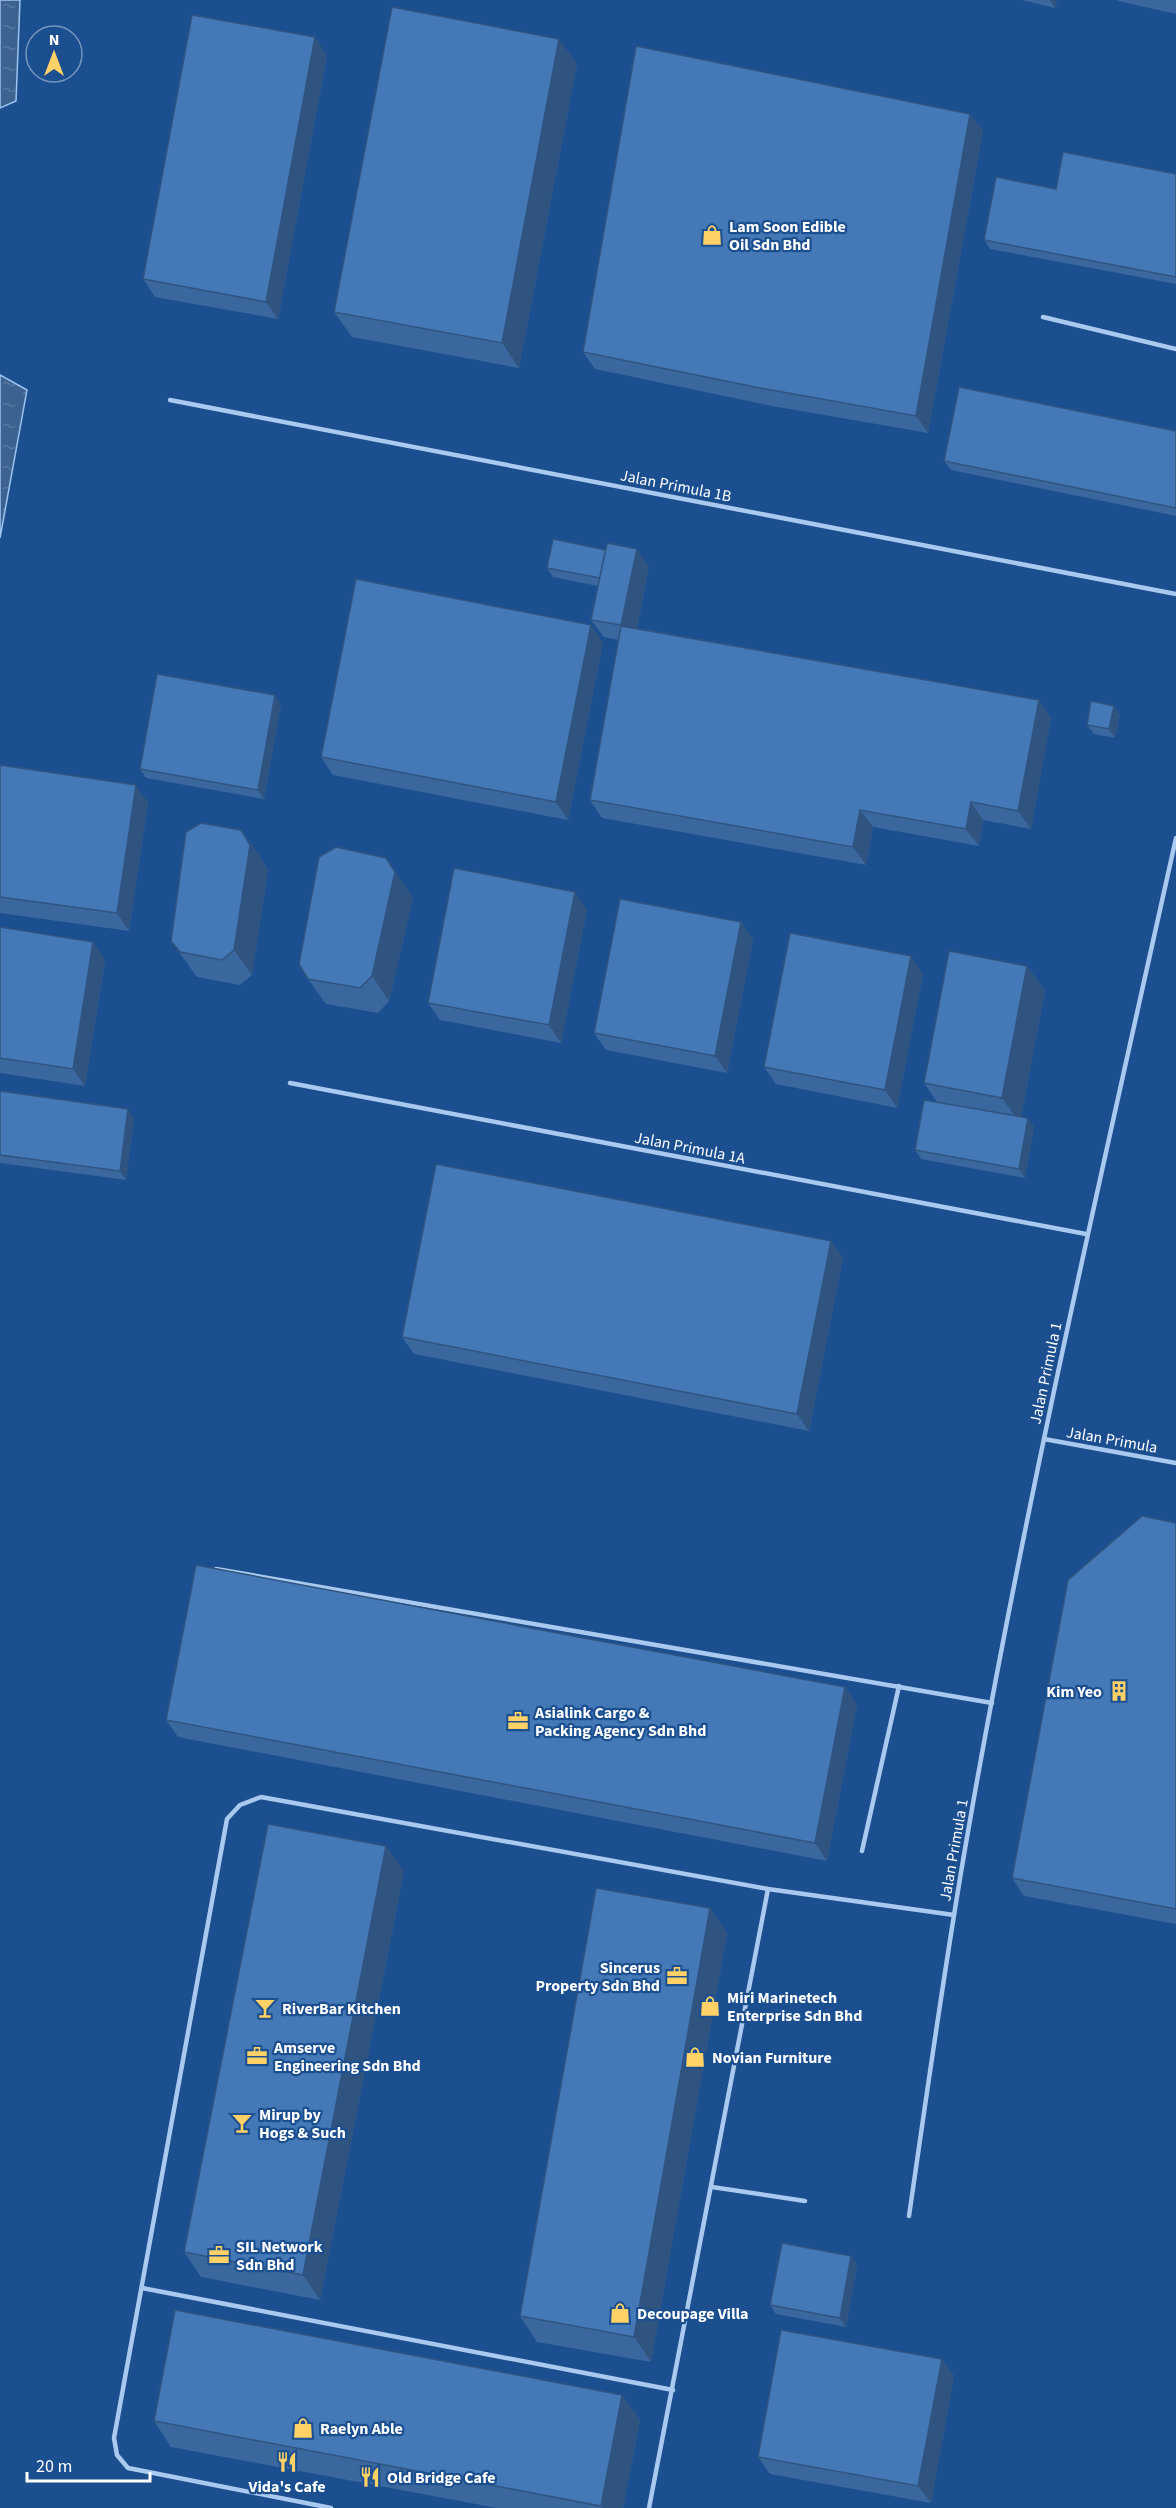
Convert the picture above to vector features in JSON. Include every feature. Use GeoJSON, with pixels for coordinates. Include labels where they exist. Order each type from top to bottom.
{"type":"FeatureCollection","features":[{"type":"Feature","properties":{"kind":"lane"},"geometry":{"type":"LineString","coordinates":[[1043,317],[1176,349]]}},
{"type":"Feature","properties":{"kind":"lane","name":"Jalan Primula 1B"},"geometry":{"type":"LineString","coordinates":[[170,400],[1176,594]]}},
{"type":"Feature","properties":{"kind":"lane","name":"Jalan Primula 1"},"geometry":{"type":"LineString","coordinates":[[909,2216],[954,1915],[992,1703],[1086,1234],[1176,838]]}},
{"type":"Feature","properties":{"kind":"lane","name":"Jalan Primula 1A"},"geometry":{"type":"LineString","coordinates":[[290,1083],[1086,1234]]}},
{"type":"Feature","properties":{"kind":"lane","name":"Jalan Primula"},"geometry":{"type":"LineString","coordinates":[[1044,1439],[1176,1463]]}},
{"type":"Feature","properties":{"kind":"lane"},"geometry":{"type":"LineString","coordinates":[[207,1567],[992,1703]]}},
{"type":"Feature","properties":{"kind":"lane"},"geometry":{"type":"LineString","coordinates":[[862,1851],[899,1686]]}},
{"type":"Feature","properties":{"kind":"lane"},"geometry":{"type":"LineString","coordinates":[[331,2508],[128,2468],[117,2455],[114,2438],[227,1819],[240,1805],[261,1797],[768,1889],[954,1915]]}},
{"type":"Feature","properties":{"kind":"lane"},"geometry":{"type":"LineString","coordinates":[[649,2508],[768,1889]]}},
{"type":"Feature","properties":{"kind":"lane"},"geometry":{"type":"LineString","coordinates":[[712,2187],[805,2201]]}},
{"type":"Feature","properties":{"kind":"lane"},"geometry":{"type":"LineString","coordinates":[[142,2288],[673,2390]]}},
{"type":"Feature","properties":{"kind":"water"},"geometry":{"type":"Polygon","coordinates":[[[0,0],[20,0],[16,101],[0,108],[0,0]]]}},
{"type":"Feature","properties":{"kind":"water"},"geometry":{"type":"Polygon","coordinates":[[[0,375],[27,390],[0,538],[0,375]]]}},
{"type":"Feature","properties":{"kind":"building"},"geometry":{"type":"Polygon","coordinates":[[[392,7],[559,39],[502,343],[334,312],[392,7]]]}},
{"type":"Feature","properties":{"kind":"building"},"geometry":{"type":"Polygon","coordinates":[[[192,15],[315,37],[266,302],[143,279],[192,15]]]}},
{"type":"Feature","properties":{"kind":"building"},"geometry":{"type":"Polygon","coordinates":[[[636,46],[970,114],[916,416],[760,388],[583,352],[636,46]]]}},
{"type":"Feature","properties":{"kind":"building"},"geometry":{"type":"Polygon","coordinates":[[[1063,152],[1176,174],[1176,277],[984,240],[996,177],[1056,189],[1063,152]]]}},
{"type":"Feature","properties":{"kind":"building"},"geometry":{"type":"Polygon","coordinates":[[[959,387],[1176,431],[1176,508],[944,461],[959,387]]]}},
{"type":"Feature","properties":{"kind":"building"},"geometry":{"type":"Polygon","coordinates":[[[553,539],[606,550],[600,578],[547,568],[553,539]]]}},
{"type":"Feature","properties":{"kind":"building"},"geometry":{"type":"Polygon","coordinates":[[[607,543],[637,549],[621,625],[591,620],[607,543]]]}},
{"type":"Feature","properties":{"kind":"building"},"geometry":{"type":"Polygon","coordinates":[[[356,579],[591,625],[556,802],[321,757],[356,579]]]}},
{"type":"Feature","properties":{"kind":"building"},"geometry":{"type":"Polygon","coordinates":[[[621,626],[1039,700],[1018,811],[971,802],[966,829],[860,810],[853,847],[590,800],[621,626]]]}},
{"type":"Feature","properties":{"kind":"building"},"geometry":{"type":"Polygon","coordinates":[[[157,674],[275,695],[258,790],[140,769],[157,674]]]}},
{"type":"Feature","properties":{"kind":"building"},"geometry":{"type":"Polygon","coordinates":[[[1091,701],[1114,706],[1109,729],[1087,725],[1091,701]]]}},
{"type":"Feature","properties":{"kind":"building"},"geometry":{"type":"Polygon","coordinates":[[[0,765],[136,785],[117,913],[0,897],[0,765]]]}},
{"type":"Feature","properties":{"kind":"building"},"geometry":{"type":"Polygon","coordinates":[[[201,823],[241,830],[250,845],[234,950],[222,960],[180,952],[171,941],[186,832],[201,823]]]}},
{"type":"Feature","properties":{"kind":"building"},"geometry":{"type":"Polygon","coordinates":[[[336,847],[386,858],[395,872],[372,976],[360,988],[308,979],[299,964],[319,857],[336,847]]]}},
{"type":"Feature","properties":{"kind":"building"},"geometry":{"type":"Polygon","coordinates":[[[454,868],[575,892],[549,1025],[428,1003],[454,868]]]}},
{"type":"Feature","properties":{"kind":"building"},"geometry":{"type":"Polygon","coordinates":[[[620,899],[741,922],[715,1056],[594,1033],[620,899]]]}},
{"type":"Feature","properties":{"kind":"building"},"geometry":{"type":"Polygon","coordinates":[[[0,927],[93,942],[73,1069],[0,1058],[0,927]]]}},
{"type":"Feature","properties":{"kind":"building"},"geometry":{"type":"Polygon","coordinates":[[[790,933],[911,956],[885,1090],[764,1067],[790,933]]]}},
{"type":"Feature","properties":{"kind":"building"},"geometry":{"type":"Polygon","coordinates":[[[949,951],[1027,966],[1002,1098],[924,1083],[949,951]]]}},
{"type":"Feature","properties":{"kind":"building"},"geometry":{"type":"Polygon","coordinates":[[[0,1091],[128,1109],[120,1171],[0,1155],[0,1091]]]}},
{"type":"Feature","properties":{"kind":"building"},"geometry":{"type":"Polygon","coordinates":[[[924,1100],[1028,1118],[1019,1169],[915,1150],[924,1100]]]}},
{"type":"Feature","properties":{"kind":"building"},"geometry":{"type":"Polygon","coordinates":[[[436,1164],[831,1241],[797,1414],[402,1337],[436,1164]]]}},
{"type":"Feature","properties":{"kind":"building"},"geometry":{"type":"Polygon","coordinates":[[[1142,1516],[1176,1523],[1176,1909],[1012,1878],[1068,1580],[1142,1516]]]}},
{"type":"Feature","properties":{"kind":"building","name":"Asialink Cargo & Packing Agency Sdn Bhd"},"geometry":{"type":"Polygon","coordinates":[[[196,1565],[845,1687],[815,1843],[166,1720],[196,1565]]]}},
{"type":"Feature","properties":{"kind":"building"},"geometry":{"type":"Polygon","coordinates":[[[268,1824],[386,1846],[303,2275],[184,2252],[268,1824]]]}},
{"type":"Feature","properties":{"kind":"building"},"geometry":{"type":"Polygon","coordinates":[[[596,1888],[710,1908],[634,2337],[520,2316],[596,1888]]]}},
{"type":"Feature","properties":{"kind":"building"},"geometry":{"type":"Polygon","coordinates":[[[782,2243],[851,2256],[840,2318],[770,2305],[782,2243]]]}},
{"type":"Feature","properties":{"kind":"building"},"geometry":{"type":"Polygon","coordinates":[[[175,2310],[622,2395],[601,2506],[154,2421],[175,2310]]]}},
{"type":"Feature","properties":{"kind":"building"},"geometry":{"type":"Polygon","coordinates":[[[781,2330],[942,2359],[918,2486],[758,2457],[781,2330]]]}},
{"type":"Feature","properties":{"kind":"place","name":"Lam Soon Edible Oil Sdn Bhd"},"geometry":{"type":"Point","coordinates":[712,235]}},
{"type":"Feature","properties":{"kind":"place","name":"Kim Yeo"},"geometry":{"type":"Point","coordinates":[1119,1691]}},
{"type":"Feature","properties":{"kind":"place","name":"Asialink Cargo & Packing Agency Sdn Bhd"},"geometry":{"type":"Point","coordinates":[518,1721]}},
{"type":"Feature","properties":{"kind":"place","name":"Sincerus Property Sdn Bhd"},"geometry":{"type":"Point","coordinates":[677,1976]}},
{"type":"Feature","properties":{"kind":"place","name":"Miri Marinetech Enterprise Sdn Bhd"},"geometry":{"type":"Point","coordinates":[710,2006]}},
{"type":"Feature","properties":{"kind":"place","name":"RiverBar Kitchen"},"geometry":{"type":"Point","coordinates":[265,2008]}},
{"type":"Feature","properties":{"kind":"place","name":"Amserve Engineering Sdn Bhd"},"geometry":{"type":"Point","coordinates":[257,2056]}},
{"type":"Feature","properties":{"kind":"place","name":"Novian Furniture"},"geometry":{"type":"Point","coordinates":[695,2057]}},
{"type":"Feature","properties":{"kind":"place","name":"Mirup by Hogs & Such"},"geometry":{"type":"Point","coordinates":[242,2123]}},
{"type":"Feature","properties":{"kind":"place","name":"SIL Network Sdn Bhd"},"geometry":{"type":"Point","coordinates":[219,2255]}},
{"type":"Feature","properties":{"kind":"place","name":"Decoupage Villa"},"geometry":{"type":"Point","coordinates":[620,2313]}},
{"type":"Feature","properties":{"kind":"place","name":"Raelyn Able"},"geometry":{"type":"Point","coordinates":[303,2428]}},
{"type":"Feature","properties":{"kind":"place","name":"Vida's Cafe"},"geometry":{"type":"Point","coordinates":[287,2462]}},
{"type":"Feature","properties":{"kind":"place","name":"Old Bridge Cafe"},"geometry":{"type":"Point","coordinates":[370,2477]}}]}
